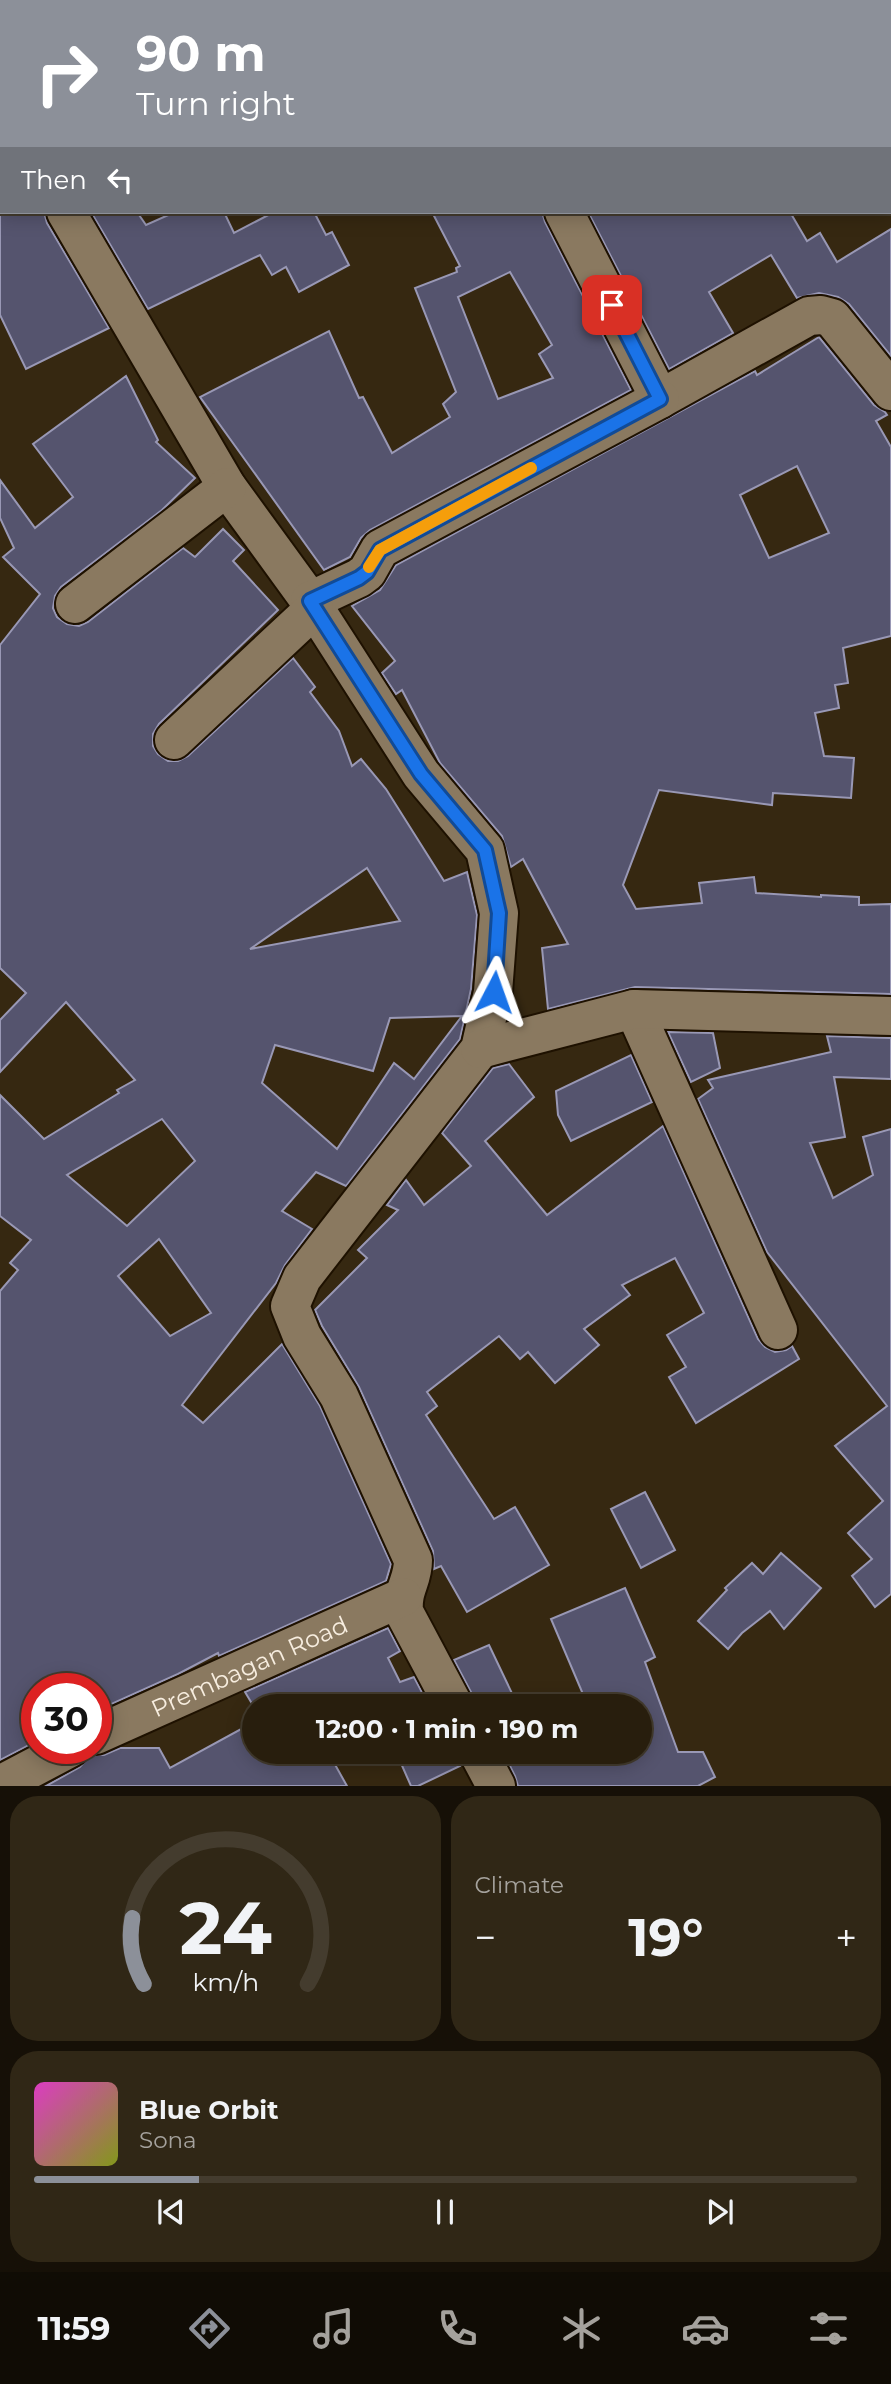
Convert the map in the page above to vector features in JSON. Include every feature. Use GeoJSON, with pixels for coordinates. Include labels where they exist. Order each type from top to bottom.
{"type":"FeatureCollection","features":[{"type":"Feature","properties":{"kind":"street"},"geometry":{"type":"LineString","coordinates":[[67,214],[227,487],[312,605],[421,774],[485,850],[499,913],[494,992],[480,1049],[302,1278],[290,1306],[302,1336],[339,1396],[414,1560],[403,1597],[404,1612],[448,1694]]}},
{"type":"Feature","properties":{"kind":"street"},"geometry":{"type":"LineString","coordinates":[[565,214],[660,399]]}},
{"type":"Feature","properties":{"kind":"street"},"geometry":{"type":"LineString","coordinates":[[174,740],[312,605],[367,572],[380,550],[809,316],[832,318],[888,381]]}},
{"type":"Feature","properties":{"kind":"street"},"geometry":{"type":"LineString","coordinates":[[75,604],[227,487]]}},
{"type":"Feature","properties":{"kind":"street"},"geometry":{"type":"LineString","coordinates":[[480,1049],[634,1009],[891,1016]]}},
{"type":"Feature","properties":{"kind":"street"},"geometry":{"type":"LineString","coordinates":[[634,1009],[778,1330]]}},
{"type":"Feature","properties":{"kind":"street","name":"Prembagan Road"},"geometry":{"type":"LineString","coordinates":[[112,1728],[403,1597]]}},
{"type":"Feature","properties":{"kind":"street"},"geometry":{"type":"LineString","coordinates":[[0,1785],[63,1764]]}},
{"type":"Feature","properties":{"kind":"street"},"geometry":{"type":"LineString","coordinates":[[484,1764],[496,1786]]}},
{"type":"Feature","properties":{"kind":"building"},"geometry":{"type":"Polygon","coordinates":[[[0,214],[45,214],[47,223],[109,328],[26,369],[0,315],[0,214]]]}},
{"type":"Feature","properties":{"kind":"building"},"geometry":{"type":"Polygon","coordinates":[[[92,214],[138,214],[146,225],[171,214],[225,214],[234,233],[270,214],[315,214],[326,235],[332,232],[349,265],[299,292],[286,267],[272,275],[260,255],[148,309],[92,214]]]}},
{"type":"Feature","properties":{"kind":"building"},"geometry":{"type":"Polygon","coordinates":[[[433,214],[543,214],[631,390],[370,530],[361,538],[350,557],[324,570],[200,397],[329,331],[359,398],[363,397],[392,453],[450,417],[443,404],[456,392],[415,288],[457,272],[456,268],[460,266],[433,214]],[[510,272],[458,297],[498,399],[553,378],[539,354],[552,345],[510,272]]]}},
{"type":"Feature","properties":{"kind":"building"},"geometry":{"type":"Polygon","coordinates":[[[589,214],[791,214],[807,241],[820,233],[837,262],[891,229],[891,356],[849,304],[838,297],[819,293],[797,298],[771,255],[709,292],[733,333],[669,369],[589,214]]]}},
{"type":"Feature","properties":{"kind":"building"},"geometry":{"type":"Polygon","coordinates":[[[819,337],[874,405],[887,415],[876,421],[891,447],[891,636],[843,648],[848,683],[835,685],[839,708],[815,713],[824,756],[854,758],[851,798],[773,793],[772,805],[659,790],[623,885],[636,909],[702,903],[699,883],[754,877],[756,893],[859,897],[859,905],[891,904],[891,994],[635,987],[548,1009],[542,948],[568,944],[523,859],[511,867],[502,836],[440,763],[402,690],[396,694],[382,673],[395,661],[352,606],[380,590],[396,565],[755,371],[757,375],[819,337]],[[797,466],[740,495],[769,558],[829,533],[797,466]]]}},
{"type":"Feature","properties":{"kind":"building"},"geometry":{"type":"Polygon","coordinates":[[[126,376],[158,440],[156,442],[195,478],[162,510],[61,587],[55,596],[53,608],[57,617],[67,624],[79,626],[88,622],[183,548],[195,557],[223,529],[244,550],[233,561],[278,610],[159,724],[153,734],[153,746],[158,754],[168,761],[178,761],[188,756],[293,658],[315,687],[310,692],[339,731],[352,766],[361,759],[386,789],[444,881],[467,872],[477,915],[471,989],[460,1039],[346,1186],[316,1172],[282,1211],[312,1229],[285,1265],[276,1283],[182,1405],[203,1423],[282,1344],[320,1406],[391,1564],[386,1581],[219,1656],[218,1653],[112,1704],[112,1673],[21,1673],[21,1749],[0,1760],[0,1291],[18,1270],[10,1263],[31,1240],[0,1216],[0,1095],[44,1139],[119,1093],[117,1090],[135,1080],[66,1002],[0,1072],[0,1020],[26,993],[0,968],[0,645],[40,594],[3,557],[14,548],[0,518],[0,480],[35,528],[73,497],[33,444],[126,376]],[[367,868],[250,949],[400,921],[367,868]],[[462,1016],[390,1018],[373,1071],[275,1045],[262,1083],[337,1149],[394,1063],[414,1079],[462,1016]],[[162,1119],[67,1175],[127,1226],[195,1161],[162,1119]],[[159,1239],[118,1276],[170,1336],[211,1313],[159,1239]]]}},
{"type":"Feature","properties":{"kind":"building"},"geometry":{"type":"Polygon","coordinates":[[[668,1032],[713,1033],[720,1068],[691,1082],[668,1032]]]}},
{"type":"Feature","properties":{"kind":"building"},"geometry":{"type":"Polygon","coordinates":[[[827,1036],[891,1038],[891,1079],[834,1077],[845,1137],[810,1143],[833,1198],[873,1175],[863,1137],[891,1129],[891,1594],[875,1607],[852,1576],[872,1559],[848,1533],[883,1501],[835,1446],[887,1406],[767,1252],[698,1099],[713,1088],[708,1080],[831,1052],[827,1036]]]}},
{"type":"Feature","properties":{"kind":"building"},"geometry":{"type":"Polygon","coordinates":[[[631,1055],[652,1102],[571,1141],[558,1115],[556,1091],[631,1055]]]}},
{"type":"Feature","properties":{"kind":"building"},"geometry":{"type":"Polygon","coordinates":[[[509,1064],[534,1097],[485,1141],[547,1215],[663,1126],[758,1339],[765,1347],[775,1352],[792,1346],[799,1359],[696,1423],[669,1377],[686,1367],[667,1335],[704,1313],[675,1258],[622,1285],[630,1295],[584,1329],[599,1345],[555,1383],[528,1352],[520,1359],[499,1336],[427,1392],[437,1406],[426,1415],[494,1519],[515,1507],[549,1565],[467,1612],[441,1566],[434,1569],[433,1551],[359,1387],[315,1310],[367,1258],[358,1250],[398,1210],[387,1205],[406,1180],[424,1205],[471,1166],[442,1133],[493,1068],[509,1064]]]}},
{"type":"Feature","properties":{"kind":"building"},"geometry":{"type":"Polygon","coordinates":[[[645,1492],[675,1550],[641,1568],[611,1509],[645,1492]]]}},
{"type":"Feature","properties":{"kind":"building"},"geometry":{"type":"Polygon","coordinates":[[[781,1553],[821,1588],[784,1629],[770,1611],[742,1633],[728,1649],[698,1621],[727,1590],[725,1588],[752,1563],[763,1574],[781,1553]]]}},
{"type":"Feature","properties":{"kind":"building"},"geometry":{"type":"Polygon","coordinates":[[[625,1588],[655,1657],[645,1662],[678,1752],[703,1752],[715,1777],[698,1786],[518,1786],[509,1764],[652,1764],[652,1694],[583,1694],[551,1619],[625,1588]]]}},
{"type":"Feature","properties":{"kind":"building"},"geometry":{"type":"Polygon","coordinates":[[[388,1628],[400,1651],[388,1658],[400,1682],[414,1677],[423,1694],[246,1694],[245,1692],[388,1628]]]}},
{"type":"Feature","properties":{"kind":"building"},"geometry":{"type":"Polygon","coordinates":[[[489,1645],[512,1694],[472,1694],[454,1660],[489,1645]]]}},
{"type":"Feature","properties":{"kind":"building"},"geometry":{"type":"Polygon","coordinates":[[[242,1729],[242,1764],[335,1764],[347,1786],[46,1786],[82,1764],[112,1764],[112,1752],[120,1748],[159,1748],[170,1768],[242,1729]]]}},
{"type":"Feature","properties":{"kind":"building"},"geometry":{"type":"Polygon","coordinates":[[[401,1764],[459,1764],[418,1786],[411,1786],[401,1764]]]}},
{"type":"Feature","properties":{"kind":"slow traffic"},"geometry":{"type":"LineString","coordinates":[[369,567],[380,550],[531,468]]}},
{"type":"Feature","properties":{"kind":"route"},"geometry":{"type":"LineString","coordinates":[[494,992],[499,913],[485,850],[421,774],[310,601],[359,578],[367,572],[380,550],[660,399],[612,305]]}}]}
